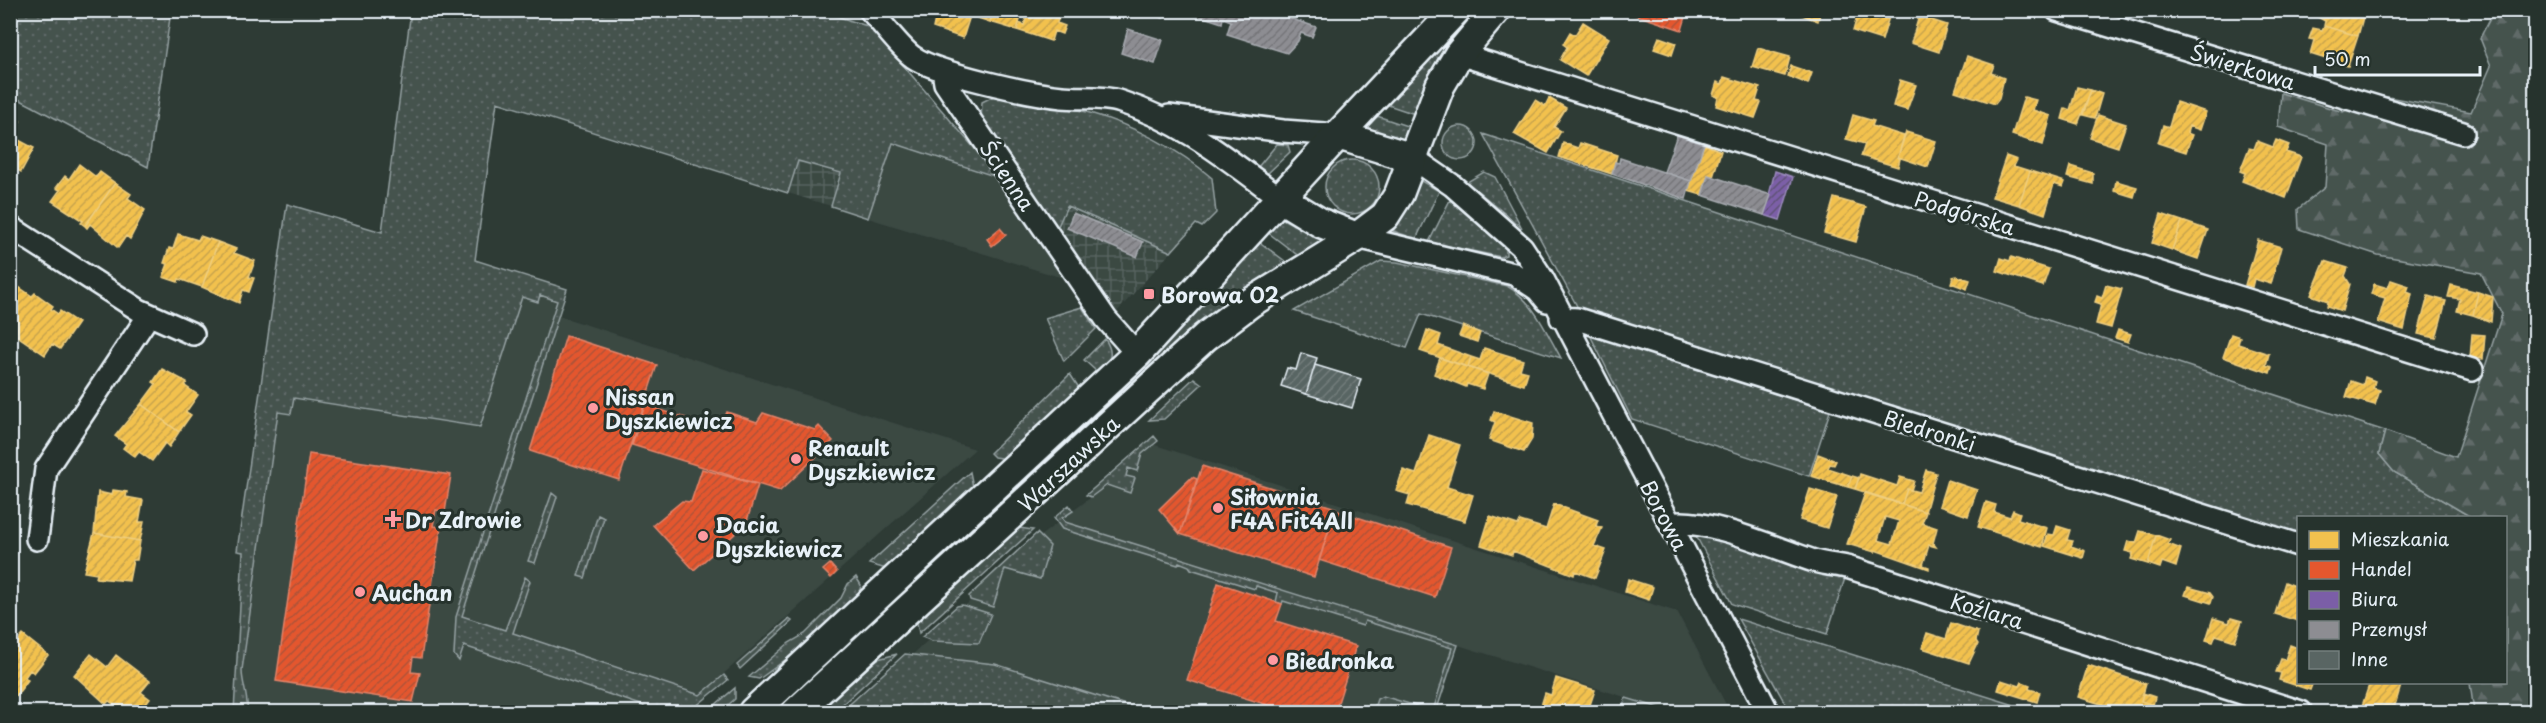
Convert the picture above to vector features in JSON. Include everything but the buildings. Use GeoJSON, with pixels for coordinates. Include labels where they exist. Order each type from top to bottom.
{"type":"FeatureCollection","features":[{"type":"Feature","properties":{"kind":"main road"},"geometry":{"type":"LineString","coordinates":[[1456,10],[1338,135],[1413,158],[1440,86],[1459,54],[1496,10]]}},
{"type":"Feature","properties":{"kind":"main road","name":"Warszawska"},"geometry":{"type":"LineString","coordinates":[[753,712],[1137,354],[1338,135]]}},
{"type":"Feature","properties":{"kind":"main road","name":"Warszawska"},"geometry":{"type":"LineString","coordinates":[[796,712],[1205,337],[1250,303],[1357,237],[1385,216],[1393,204],[1413,158]]}},
{"type":"Feature","properties":{"kind":"main road"},"geometry":{"type":"LineString","coordinates":[[1280,198],[1321,223],[1357,237]]}},
{"type":"Feature","properties":{"kind":"street"},"geometry":{"type":"LineString","coordinates":[[870,10],[912,56],[944,71],[1060,97],[1118,101],[1154,114],[1194,135],[1280,198]]}},
{"type":"Feature","properties":{"kind":"street","name":"Świerkowa"},"geometry":{"type":"LineString","coordinates":[[2057,10],[2463,133]]}},
{"type":"Feature","properties":{"kind":"street","name":"Podgórska"},"geometry":{"type":"LineString","coordinates":[[1459,54],[2472,370]]}},
{"type":"Feature","properties":{"kind":"street","name":"Ścienna"},"geometry":{"type":"LineString","coordinates":[[944,71],[945,83],[1043,227],[1107,319],[1137,354]]}},
{"type":"Feature","properties":{"kind":"street"},"geometry":{"type":"LineString","coordinates":[[1154,114],[1283,131],[1338,135]]}},
{"type":"Feature","properties":{"kind":"street","name":"Borowa"},"geometry":{"type":"LineString","coordinates":[[1413,158],[1452,185],[1522,247],[1543,279],[1561,318],[1768,712]]}},
{"type":"Feature","properties":{"kind":"street"},"geometry":{"type":"LineString","coordinates":[[10,227],[149,315],[193,334]]}},
{"type":"Feature","properties":{"kind":"street","name":"Borowa"},"geometry":{"type":"LineString","coordinates":[[1357,237],[1514,274],[1538,290],[1561,318]]}},
{"type":"Feature","properties":{"kind":"street"},"geometry":{"type":"LineString","coordinates":[[37,538],[46,469],[149,315]]}},
{"type":"Feature","properties":{"kind":"street","name":"Biedronki"},"geometry":{"type":"LineString","coordinates":[[1561,318],[1577,319],[2297,545]]}},
{"type":"Feature","properties":{"kind":"street","name":"Koźlara"},"geometry":{"type":"LineString","coordinates":[[1670,525],[1683,522],[1704,525],[1818,562],[1847,567],[2301,712]]}},
{"type":"Feature","properties":{"kind":"shaded area"},"geometry":{"type":"Polygon","coordinates":[[[893,143],[1000,178],[1063,278],[868,218],[893,143]]]}},
{"type":"Feature","properties":{"kind":"shaded area"},"geometry":{"type":"Polygon","coordinates":[[[798,160],[841,174],[831,206],[788,193],[798,160]]]}},
{"type":"Feature","properties":{"kind":"shaded area"},"geometry":{"type":"Polygon","coordinates":[[[287,204],[567,289],[559,316],[975,449],[700,695],[686,712],[234,712],[243,552],[237,551],[287,204]]]}},
{"type":"Feature","properties":{"kind":"shaded area"},"geometry":{"type":"Polygon","coordinates":[[[1066,206],[1171,252],[1114,315],[1053,227],[1058,226],[1066,206]]]}},
{"type":"Feature","properties":{"kind":"shaded area"},"geometry":{"type":"Polygon","coordinates":[[[1152,444],[1677,612],[1730,712],[1673,712],[1458,645],[1436,712],[1018,712],[896,670],[1039,537],[1107,485],[1152,444]]]}},
{"type":"Feature","properties":{"kind":"green space"},"geometry":{"type":"Polygon","coordinates":[[[818,10],[870,27],[1000,178],[893,143],[868,218],[831,206],[841,173],[798,161],[788,193],[497,102],[475,260],[567,289],[462,616],[505,630],[525,577],[530,581],[513,633],[700,695],[724,675],[728,680],[689,712],[642,712],[644,706],[464,646],[459,661],[454,655],[456,617],[557,301],[540,295],[538,302],[522,297],[480,427],[294,398],[291,414],[278,412],[242,670],[247,712],[234,712],[243,552],[237,551],[287,204],[382,232],[411,11],[818,10]]]}},
{"type":"Feature","properties":{"kind":"green space"},"geometry":{"type":"Polygon","coordinates":[[[11,11],[171,11],[148,167],[11,95],[11,11]]]}},
{"type":"Feature","properties":{"kind":"green space"},"geometry":{"type":"Polygon","coordinates":[[[1471,11],[1479,11],[1415,114],[1385,104],[1471,11]]]}},
{"type":"Feature","properties":{"kind":"green space"},"geometry":{"type":"Polygon","coordinates":[[[2494,11],[2535,11],[2535,712],[2474,712],[2470,684],[2507,684],[2507,516],[2469,516],[2394,472],[2379,454],[2385,431],[2456,457],[2502,314],[2481,273],[2378,255],[2299,229],[2298,209],[2325,187],[2328,144],[2278,127],[2281,93],[2343,112],[2377,95],[2471,112],[2491,66],[2480,38],[2494,11]]]}},
{"type":"Feature","properties":{"kind":"green space"},"geometry":{"type":"Polygon","coordinates":[[[994,96],[1090,113],[1122,124],[1154,139],[1185,157],[1212,178],[1216,213],[1202,227],[1196,224],[1171,252],[1067,206],[1058,226],[1053,227],[981,121],[982,102],[994,96]]]}},
{"type":"Feature","properties":{"kind":"green space"},"geometry":{"type":"Polygon","coordinates":[[[1374,115],[1410,127],[1406,140],[1367,128],[1365,126],[1374,115]]]}},
{"type":"Feature","properties":{"kind":"green space"},"geometry":{"type":"Polygon","coordinates":[[[1460,126],[1472,131],[1477,143],[1472,155],[1460,160],[1448,155],[1443,143],[1448,131],[1460,126]]]}},
{"type":"Feature","properties":{"kind":"green space"},"geometry":{"type":"Polygon","coordinates":[[[1483,134],[2385,431],[2379,454],[2394,472],[2469,516],[2297,516],[2297,537],[1578,308],[1483,134]]]}},
{"type":"Feature","properties":{"kind":"green space"},"geometry":{"type":"Polygon","coordinates":[[[1277,144],[1288,145],[1290,152],[1267,174],[1258,167],[1277,144]]]}},
{"type":"Feature","properties":{"kind":"green space"},"geometry":{"type":"Polygon","coordinates":[[[1352,160],[1362,162],[1371,168],[1377,177],[1379,187],[1377,197],[1371,206],[1362,212],[1352,214],[1342,212],[1333,206],[1327,197],[1325,187],[1327,177],[1333,168],[1342,162],[1352,160]]]}},
{"type":"Feature","properties":{"kind":"green space"},"geometry":{"type":"Polygon","coordinates":[[[1484,172],[1495,177],[1522,228],[1467,182],[1484,172]]]}},
{"type":"Feature","properties":{"kind":"green space"},"geometry":{"type":"Polygon","coordinates":[[[1421,181],[1439,191],[1416,239],[1393,231],[1421,181]]]}},
{"type":"Feature","properties":{"kind":"green space"},"geometry":{"type":"Polygon","coordinates":[[[1450,200],[1506,249],[1506,255],[1501,257],[1429,242],[1450,200]]]}},
{"type":"Feature","properties":{"kind":"green space"},"geometry":{"type":"Polygon","coordinates":[[[1281,218],[1320,239],[1321,244],[1300,257],[1266,231],[1281,218]]]}},
{"type":"Feature","properties":{"kind":"green space"},"geometry":{"type":"Polygon","coordinates":[[[1258,241],[1289,264],[1188,337],[779,712],[769,712],[1100,408],[1258,241]]]}},
{"type":"Feature","properties":{"kind":"green space"},"geometry":{"type":"Polygon","coordinates":[[[1381,261],[1397,262],[1507,286],[1525,300],[1532,309],[1561,358],[1421,314],[1407,348],[1294,311],[1381,261]]]}},
{"type":"Feature","properties":{"kind":"green space"},"geometry":{"type":"Polygon","coordinates":[[[1082,307],[1096,329],[1064,361],[1045,318],[1082,307]]]}},
{"type":"Feature","properties":{"kind":"green space"},"geometry":{"type":"Polygon","coordinates":[[[1590,335],[1830,411],[1809,476],[1632,419],[1590,335]]]}},
{"type":"Feature","properties":{"kind":"green space"},"geometry":{"type":"Polygon","coordinates":[[[1105,339],[1110,348],[1110,356],[1100,371],[1095,370],[1084,360],[1105,339]]]}},
{"type":"Feature","properties":{"kind":"green space"},"geometry":{"type":"Polygon","coordinates":[[[1070,374],[1081,391],[1007,459],[994,457],[990,453],[1070,374]]]}},
{"type":"Feature","properties":{"kind":"green space"},"geometry":{"type":"Polygon","coordinates":[[[1194,378],[1202,384],[1164,419],[1149,420],[1194,378]]]}},
{"type":"Feature","properties":{"kind":"green space"},"geometry":{"type":"Polygon","coordinates":[[[1154,436],[1158,441],[1142,454],[1137,471],[1128,468],[1126,476],[1135,478],[1130,493],[1107,485],[1091,497],[1086,495],[1154,436]]]}},
{"type":"Feature","properties":{"kind":"green space"},"geometry":{"type":"Polygon","coordinates":[[[970,472],[973,487],[886,569],[869,564],[970,472]]]}},
{"type":"Feature","properties":{"kind":"green space"},"geometry":{"type":"Polygon","coordinates":[[[552,493],[557,497],[535,563],[528,561],[552,493]]]}},
{"type":"Feature","properties":{"kind":"green space"},"geometry":{"type":"Polygon","coordinates":[[[1069,505],[1073,511],[1062,518],[1065,522],[1458,645],[1436,712],[1373,712],[1377,699],[1383,696],[1433,711],[1452,648],[1365,621],[1363,626],[1283,601],[1282,604],[1276,602],[1278,593],[1256,586],[1255,589],[1191,569],[1179,562],[1178,565],[1062,529],[1054,518],[1069,505]]]}},
{"type":"Feature","properties":{"kind":"green space"},"geometry":{"type":"Polygon","coordinates":[[[598,515],[604,518],[585,578],[578,576],[598,515]]]}},
{"type":"Feature","properties":{"kind":"green space"},"geometry":{"type":"Polygon","coordinates":[[[1019,528],[1033,530],[919,633],[917,623],[920,615],[922,617],[1019,528]]]}},
{"type":"Feature","properties":{"kind":"green space"},"geometry":{"type":"Polygon","coordinates":[[[1693,530],[1847,572],[1827,634],[1732,604],[1693,530]]]}},
{"type":"Feature","properties":{"kind":"green space"},"geometry":{"type":"Polygon","coordinates":[[[1037,533],[1050,546],[1040,579],[1005,569],[993,607],[970,600],[969,596],[1037,533]]]}},
{"type":"Feature","properties":{"kind":"green space"},"geometry":{"type":"Polygon","coordinates":[[[856,577],[861,585],[857,594],[834,620],[759,679],[749,677],[789,643],[805,634],[841,598],[848,584],[856,577]]]}},
{"type":"Feature","properties":{"kind":"green space"},"geometry":{"type":"Polygon","coordinates":[[[962,605],[991,614],[979,643],[932,641],[922,637],[957,606],[962,605]]]}},
{"type":"Feature","properties":{"kind":"green space"},"geometry":{"type":"Polygon","coordinates":[[[789,619],[792,621],[740,669],[737,665],[789,619]]]}},
{"type":"Feature","properties":{"kind":"green space"},"geometry":{"type":"Polygon","coordinates":[[[1738,619],[2037,712],[1790,712],[1738,619]]]}},
{"type":"Feature","properties":{"kind":"green space"},"geometry":{"type":"Polygon","coordinates":[[[897,654],[834,712],[824,706],[878,659],[897,654]]]}},
{"type":"Feature","properties":{"kind":"green space"},"geometry":{"type":"Polygon","coordinates":[[[905,654],[995,664],[1148,712],[841,712],[905,654]]]}},
{"type":"Feature","properties":{"kind":"green space"},"geometry":{"type":"Polygon","coordinates":[[[735,688],[735,699],[720,712],[707,712],[735,688]]]}},
{"type":"Feature","properties":{"kind":"green space"},"geometry":{"type":"Polygon","coordinates":[[[1626,698],[1673,712],[1621,712],[1626,698]]]}},
{"type":"Feature","properties":{"kind":"place","name":"Borowa 02"},"geometry":{"type":"Point","coordinates":[1149,294]}},
{"type":"Feature","properties":{"kind":"place","name":"Nissan Dyszkiewicz"},"geometry":{"type":"Point","coordinates":[593,408]}},
{"type":"Feature","properties":{"kind":"place","name":"Renault Dyszkiewicz"},"geometry":{"type":"Point","coordinates":[796,459]}},
{"type":"Feature","properties":{"kind":"place","name":"Siłownia F4A Fit4All"},"geometry":{"type":"Point","coordinates":[1218,508]}},
{"type":"Feature","properties":{"kind":"place","name":"Dr Zdrowie"},"geometry":{"type":"Point","coordinates":[393,519]}},
{"type":"Feature","properties":{"kind":"place","name":"Dacia Dyszkiewicz"},"geometry":{"type":"Point","coordinates":[703,536]}},
{"type":"Feature","properties":{"kind":"place","name":"Auchan"},"geometry":{"type":"Point","coordinates":[360,592]}},
{"type":"Feature","properties":{"kind":"place","name":"Biedronka"},"geometry":{"type":"Point","coordinates":[1273,660]}}]}
